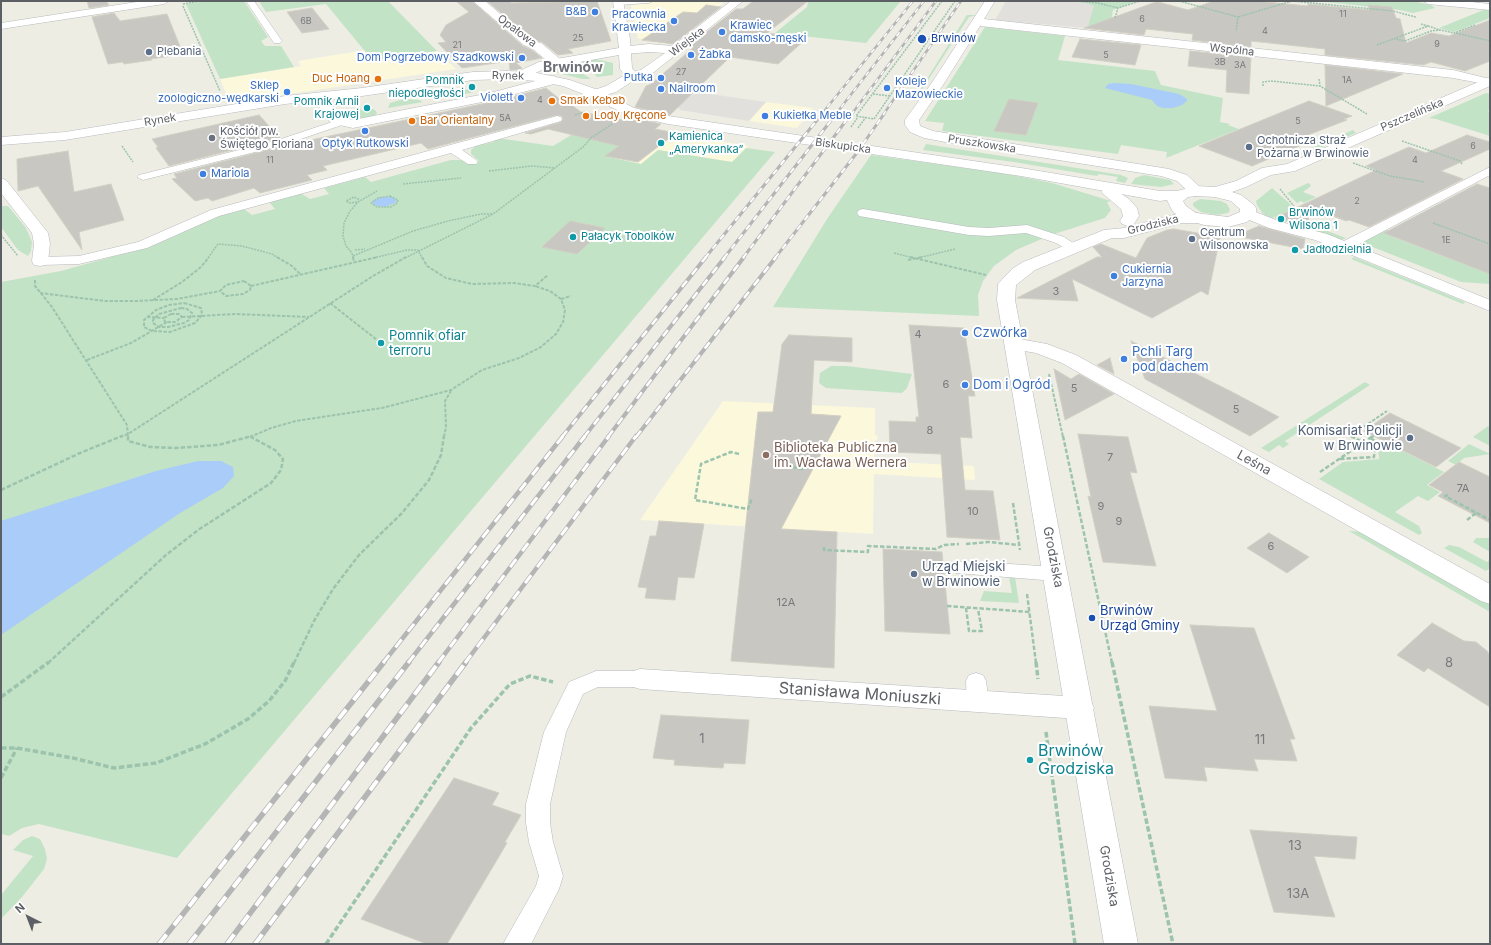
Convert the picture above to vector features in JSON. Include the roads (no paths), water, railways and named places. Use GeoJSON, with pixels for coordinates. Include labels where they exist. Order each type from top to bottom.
{"type":"FeatureCollection","features":[{"type":"Feature","properties":{"kind":"street"},"geometry":{"type":"LineString","coordinates":[[1,26],[164,1]]}},
{"type":"Feature","properties":{"kind":"street","name":"Opałowa"},"geometry":{"type":"LineString","coordinates":[[478,1],[528,42],[537,46],[556,62]]}},
{"type":"Feature","properties":{"kind":"street","name":"Wiejska"},"geometry":{"type":"LineString","coordinates":[[596,94],[610,89],[632,76],[649,71],[738,1]]}},
{"type":"Feature","properties":{"kind":"street","name":"Pruszkowska"},"geometry":{"type":"LineString","coordinates":[[990,1],[937,85],[912,120],[912,125],[917,130],[929,135],[951,140],[1164,172],[1184,179],[1196,191]]}},
{"type":"Feature","properties":{"kind":"street"},"geometry":{"type":"LineString","coordinates":[[1428,1],[1490,7]]}},
{"type":"Feature","properties":{"kind":"street"},"geometry":{"type":"LineString","coordinates":[[618,2],[625,50],[626,69],[632,76]]}},
{"type":"Feature","properties":{"kind":"street","name":"Wspólna"},"geometry":{"type":"LineString","coordinates":[[977,22],[1453,74],[1488,82]]}},
{"type":"Feature","properties":{"kind":"street"},"geometry":{"type":"LineString","coordinates":[[519,76],[535,67],[625,50],[649,48],[676,50]]}},
{"type":"Feature","properties":{"kind":"street","name":"Rynek"},"geometry":{"type":"LineString","coordinates":[[1,141],[65,136],[256,105],[473,76],[519,76],[554,80],[596,94]]}},
{"type":"Feature","properties":{"kind":"street","name":"Rynek"},"geometry":{"type":"LineString","coordinates":[[341,122],[365,122],[492,96],[522,87],[554,80]]}},
{"type":"Feature","properties":{"kind":"street","name":"Pszczelińska"},"geometry":{"type":"LineString","coordinates":[[1216,192],[1241,184],[1267,172],[1290,168],[1488,82]]}},
{"type":"Feature","properties":{"kind":"street","name":"Biskupicka"},"geometry":{"type":"LineString","coordinates":[[596,94],[630,110],[668,120],[994,168],[1160,196],[1177,201]]}},
{"type":"Feature","properties":{"kind":"street"},"geometry":{"type":"LineString","coordinates":[[319,97],[329,113],[341,122]]}},
{"type":"Feature","properties":{"kind":"street","name":"Pszczelińska"},"geometry":{"type":"LineString","coordinates":[[1228,222],[1241,220],[1245,208],[1290,168]]}},
{"type":"Feature","properties":{"kind":"street"},"geometry":{"type":"LineString","coordinates":[[1,183],[40,233],[42,244],[40,261]]}},
{"type":"Feature","properties":{"kind":"street","name":"Biskupicka"},"geometry":{"type":"LineString","coordinates":[[1095,186],[1109,192],[1147,202],[1177,201]]}},
{"type":"Feature","properties":{"kind":"street"},"geometry":{"type":"LineString","coordinates":[[1343,247],[1305,241],[1228,222],[1197,218],[1184,213],[1177,201],[1196,191],[1216,192],[1270,224],[1321,237],[1490,306]]}},
{"type":"Feature","properties":{"kind":"street","name":"Grodziska"},"geometry":{"type":"LineString","coordinates":[[1109,192],[1124,202],[1129,208],[1131,216],[1119,227]]}},
{"type":"Feature","properties":{"kind":"street","name":"Grodziska"},"geometry":{"type":"LineString","coordinates":[[1121,944],[1006,300],[1007,284],[1018,273],[1030,266],[1177,201]]}},
{"type":"Feature","properties":{"kind":"street","name":"Grodziska"},"geometry":{"type":"LineString","coordinates":[[1119,227],[1124,233],[1181,218],[1197,218]]}},
{"type":"Feature","properties":{"kind":"street","name":"Leśna"},"geometry":{"type":"LineString","coordinates":[[1014,344],[1040,348],[1084,367],[1490,595]]}},
{"type":"Feature","properties":{"kind":"street","name":"Stanisława Moniuszki"},"geometry":{"type":"LineString","coordinates":[[640,679],[977,692],[1080,708]]}},
{"type":"Feature","properties":{"kind":"lane"},"geometry":{"type":"LineString","coordinates":[[250,1],[277,41]]}},
{"type":"Feature","properties":{"kind":"lane"},"geometry":{"type":"LineString","coordinates":[[618,2],[649,1]]}},
{"type":"Feature","properties":{"kind":"lane"},"geometry":{"type":"LineString","coordinates":[[40,261],[79,260],[142,245],[208,215],[349,176],[453,150],[557,119]]}},
{"type":"Feature","properties":{"kind":"lane","name":"Rynek"},"geometry":{"type":"LineString","coordinates":[[143,177],[279,143],[341,122]]}},
{"type":"Feature","properties":{"kind":"lane"},"geometry":{"type":"LineString","coordinates":[[453,150],[472,162]]}},
{"type":"Feature","properties":{"kind":"lane"},"geometry":{"type":"LineString","coordinates":[[1343,247],[1490,170]]}},
{"type":"Feature","properties":{"kind":"lane"},"geometry":{"type":"LineString","coordinates":[[863,213],[969,231],[989,232],[1027,229],[1054,238],[1073,247]]}},
{"type":"Feature","properties":{"kind":"lane"},"geometry":{"type":"LineString","coordinates":[[963,568],[1056,574]]}},
{"type":"Feature","properties":{"kind":"lane"},"geometry":{"type":"LineString","coordinates":[[516,944],[526,930],[544,896],[551,876],[540,836],[538,804],[555,732],[567,704],[576,688],[596,679],[640,679]]}},
{"type":"Feature","properties":{"kind":"water"},"geometry":{"type":"Polygon","coordinates":[[[1108,84],[1131,84],[1179,94],[1187,99],[1187,101],[1182,105],[1173,108],[1163,108],[1157,106],[1152,100],[1105,88],[1108,84]]]}},
{"type":"Feature","properties":{"kind":"water"},"geometry":{"type":"Polygon","coordinates":[[[381,197],[393,197],[397,202],[385,207],[373,205],[373,201],[381,197]]]}},
{"type":"Feature","properties":{"kind":"water"},"geometry":{"type":"Polygon","coordinates":[[[198,461],[221,461],[233,467],[234,476],[223,488],[180,513],[1,635],[1,521],[156,471],[198,461]]]}},
{"type":"Feature","properties":{"kind":"railway"},"geometry":{"type":"LineString","coordinates":[[821,115],[913,1]]}},
{"type":"Feature","properties":{"kind":"railway"},"geometry":{"type":"LineString","coordinates":[[835,115],[924,1]]}},
{"type":"Feature","properties":{"kind":"railway"},"geometry":{"type":"LineString","coordinates":[[851,115],[936,1]]}},
{"type":"Feature","properties":{"kind":"railway"},"geometry":{"type":"LineString","coordinates":[[883,115],[961,1]]}},
{"type":"Feature","properties":{"kind":"railway"},"geometry":{"type":"LineString","coordinates":[[705,258],[822,114]]}},
{"type":"Feature","properties":{"kind":"railway"},"geometry":{"type":"LineString","coordinates":[[724,258],[836,114]]}},
{"type":"Feature","properties":{"kind":"railway"},"geometry":{"type":"LineString","coordinates":[[743,258],[851,114]]}},
{"type":"Feature","properties":{"kind":"railway"},"geometry":{"type":"LineString","coordinates":[[775,258],[856,154],[884,114]]}},
{"type":"Feature","properties":{"kind":"railway"},"geometry":{"type":"LineString","coordinates":[[562,437],[706,257]]}},
{"type":"Feature","properties":{"kind":"railway"},"geometry":{"type":"LineString","coordinates":[[584,437],[725,257]]}},
{"type":"Feature","properties":{"kind":"railway"},"geometry":{"type":"LineString","coordinates":[[608,437],[744,257]]}},
{"type":"Feature","properties":{"kind":"railway"},"geometry":{"type":"LineString","coordinates":[[636,437],[776,257]]}},
{"type":"Feature","properties":{"kind":"railway"},"geometry":{"type":"LineString","coordinates":[[383,663],[563,436]]}},
{"type":"Feature","properties":{"kind":"railway"},"geometry":{"type":"LineString","coordinates":[[408,663],[585,436]]}},
{"type":"Feature","properties":{"kind":"railway"},"geometry":{"type":"LineString","coordinates":[[438,663],[609,436]]}},
{"type":"Feature","properties":{"kind":"railway"},"geometry":{"type":"LineString","coordinates":[[465,663],[636,436]]}},
{"type":"Feature","properties":{"kind":"railway"},"geometry":{"type":"LineString","coordinates":[[159,944],[384,662]]}},
{"type":"Feature","properties":{"kind":"railway"},"geometry":{"type":"LineString","coordinates":[[189,944],[409,662]]}},
{"type":"Feature","properties":{"kind":"railway"},"geometry":{"type":"LineString","coordinates":[[227,944],[439,662]]}},
{"type":"Feature","properties":{"kind":"railway"},"geometry":{"type":"LineString","coordinates":[[255,944],[466,662]]}},
{"type":"Feature","properties":{"kind":"place","name":"B&B"},"geometry":{"type":"Point","coordinates":[595,12]}},
{"type":"Feature","properties":{"kind":"place","name":"Pracownia Krawiecka"},"geometry":{"type":"Point","coordinates":[674,21]}},
{"type":"Feature","properties":{"kind":"place","name":"Krawiec damsko-męski"},"geometry":{"type":"Point","coordinates":[722,32]}},
{"type":"Feature","properties":{"kind":"place","name":"Brwinów"},"geometry":{"type":"Point","coordinates":[922,39]}},
{"type":"Feature","properties":{"kind":"place","name":"Plebania"},"geometry":{"type":"Point","coordinates":[149,52]}},
{"type":"Feature","properties":{"kind":"place","name":"Żabka"},"geometry":{"type":"Point","coordinates":[691,55]}},
{"type":"Feature","properties":{"kind":"place","name":"Dom Pogrzebowy Szadkowski"},"geometry":{"type":"Point","coordinates":[522,58]}},
{"type":"Feature","properties":{"kind":"place","name":"Putka"},"geometry":{"type":"Point","coordinates":[661,78]}},
{"type":"Feature","properties":{"kind":"place","name":"Duc Hoang"},"geometry":{"type":"Point","coordinates":[378,79]}},
{"type":"Feature","properties":{"kind":"place","name":"Pomnik niepodległości"},"geometry":{"type":"Point","coordinates":[472,87]}},
{"type":"Feature","properties":{"kind":"place","name":"Koleje Mazowieckie"},"geometry":{"type":"Point","coordinates":[887,88]}},
{"type":"Feature","properties":{"kind":"place","name":"Nailroom"},"geometry":{"type":"Point","coordinates":[661,89]}},
{"type":"Feature","properties":{"kind":"place","name":"Sklep zoologiczno-wędkarski"},"geometry":{"type":"Point","coordinates":[287,92]}},
{"type":"Feature","properties":{"kind":"place","name":"Violett"},"geometry":{"type":"Point","coordinates":[521,98]}},
{"type":"Feature","properties":{"kind":"place","name":"Smak Kebab"},"geometry":{"type":"Point","coordinates":[552,101]}},
{"type":"Feature","properties":{"kind":"place","name":"Pomnik Arnii Krajowej"},"geometry":{"type":"Point","coordinates":[367,108]}},
{"type":"Feature","properties":{"kind":"place","name":"Lody Kręcone"},"geometry":{"type":"Point","coordinates":[586,116]}},
{"type":"Feature","properties":{"kind":"place","name":"Kukiełka Meble"},"geometry":{"type":"Point","coordinates":[765,116]}},
{"type":"Feature","properties":{"kind":"place","name":"Bar Orientalny"},"geometry":{"type":"Point","coordinates":[412,121]}},
{"type":"Feature","properties":{"kind":"place","name":"Optyk Rutkowski"},"geometry":{"type":"Point","coordinates":[365,131]}},
{"type":"Feature","properties":{"kind":"place","name":"Kościół pw. Świętego Floriana"},"geometry":{"type":"Point","coordinates":[212,138]}},
{"type":"Feature","properties":{"kind":"place","name":"Kamienica „Amerykanka”"},"geometry":{"type":"Point","coordinates":[661,143]}},
{"type":"Feature","properties":{"kind":"place","name":"Ochotnicza Straż Pożarna w Brwinowie"},"geometry":{"type":"Point","coordinates":[1249,147]}},
{"type":"Feature","properties":{"kind":"place","name":"Mariola"},"geometry":{"type":"Point","coordinates":[203,174]}},
{"type":"Feature","properties":{"kind":"place","name":"Brwinów Wilsona 1"},"geometry":{"type":"Point","coordinates":[1281,219]}},
{"type":"Feature","properties":{"kind":"place","name":"Pałacyk Tobolków"},"geometry":{"type":"Point","coordinates":[573,237]}},
{"type":"Feature","properties":{"kind":"place","name":"Centrum Wilsonowska"},"geometry":{"type":"Point","coordinates":[1192,239]}},
{"type":"Feature","properties":{"kind":"place","name":"Jadłodzielnia"},"geometry":{"type":"Point","coordinates":[1295,250]}},
{"type":"Feature","properties":{"kind":"place","name":"Cukiernia Jarzyna"},"geometry":{"type":"Point","coordinates":[1114,276]}},
{"type":"Feature","properties":{"kind":"place","name":"Czwórka"},"geometry":{"type":"Point","coordinates":[965,333]}},
{"type":"Feature","properties":{"kind":"place","name":"Pomnik ofiar terroru"},"geometry":{"type":"Point","coordinates":[381,343]}},
{"type":"Feature","properties":{"kind":"place","name":"Pchli Targ pod dachem"},"geometry":{"type":"Point","coordinates":[1124,359]}},
{"type":"Feature","properties":{"kind":"place","name":"Dom i Ogród"},"geometry":{"type":"Point","coordinates":[965,385]}},
{"type":"Feature","properties":{"kind":"place","name":"Komisariat Policji w Brwinowie"},"geometry":{"type":"Point","coordinates":[1410,438]}},
{"type":"Feature","properties":{"kind":"place","name":"Biblioteka Publiczna im. Wacława Wernera"},"geometry":{"type":"Point","coordinates":[766,455]}},
{"type":"Feature","properties":{"kind":"place","name":"Urząd Miejski w Brwinowie"},"geometry":{"type":"Point","coordinates":[914,574]}},
{"type":"Feature","properties":{"kind":"place","name":"Brwinów Urząd Gminy"},"geometry":{"type":"Point","coordinates":[1092,618]}},
{"type":"Feature","properties":{"kind":"place","name":"Brwinów Grodziska"},"geometry":{"type":"Point","coordinates":[1030,760]}},
{"type":"Feature","properties":{"kind":"district","name":"Brwinów"},"geometry":{"type":"Point","coordinates":[573,68]}}]}
